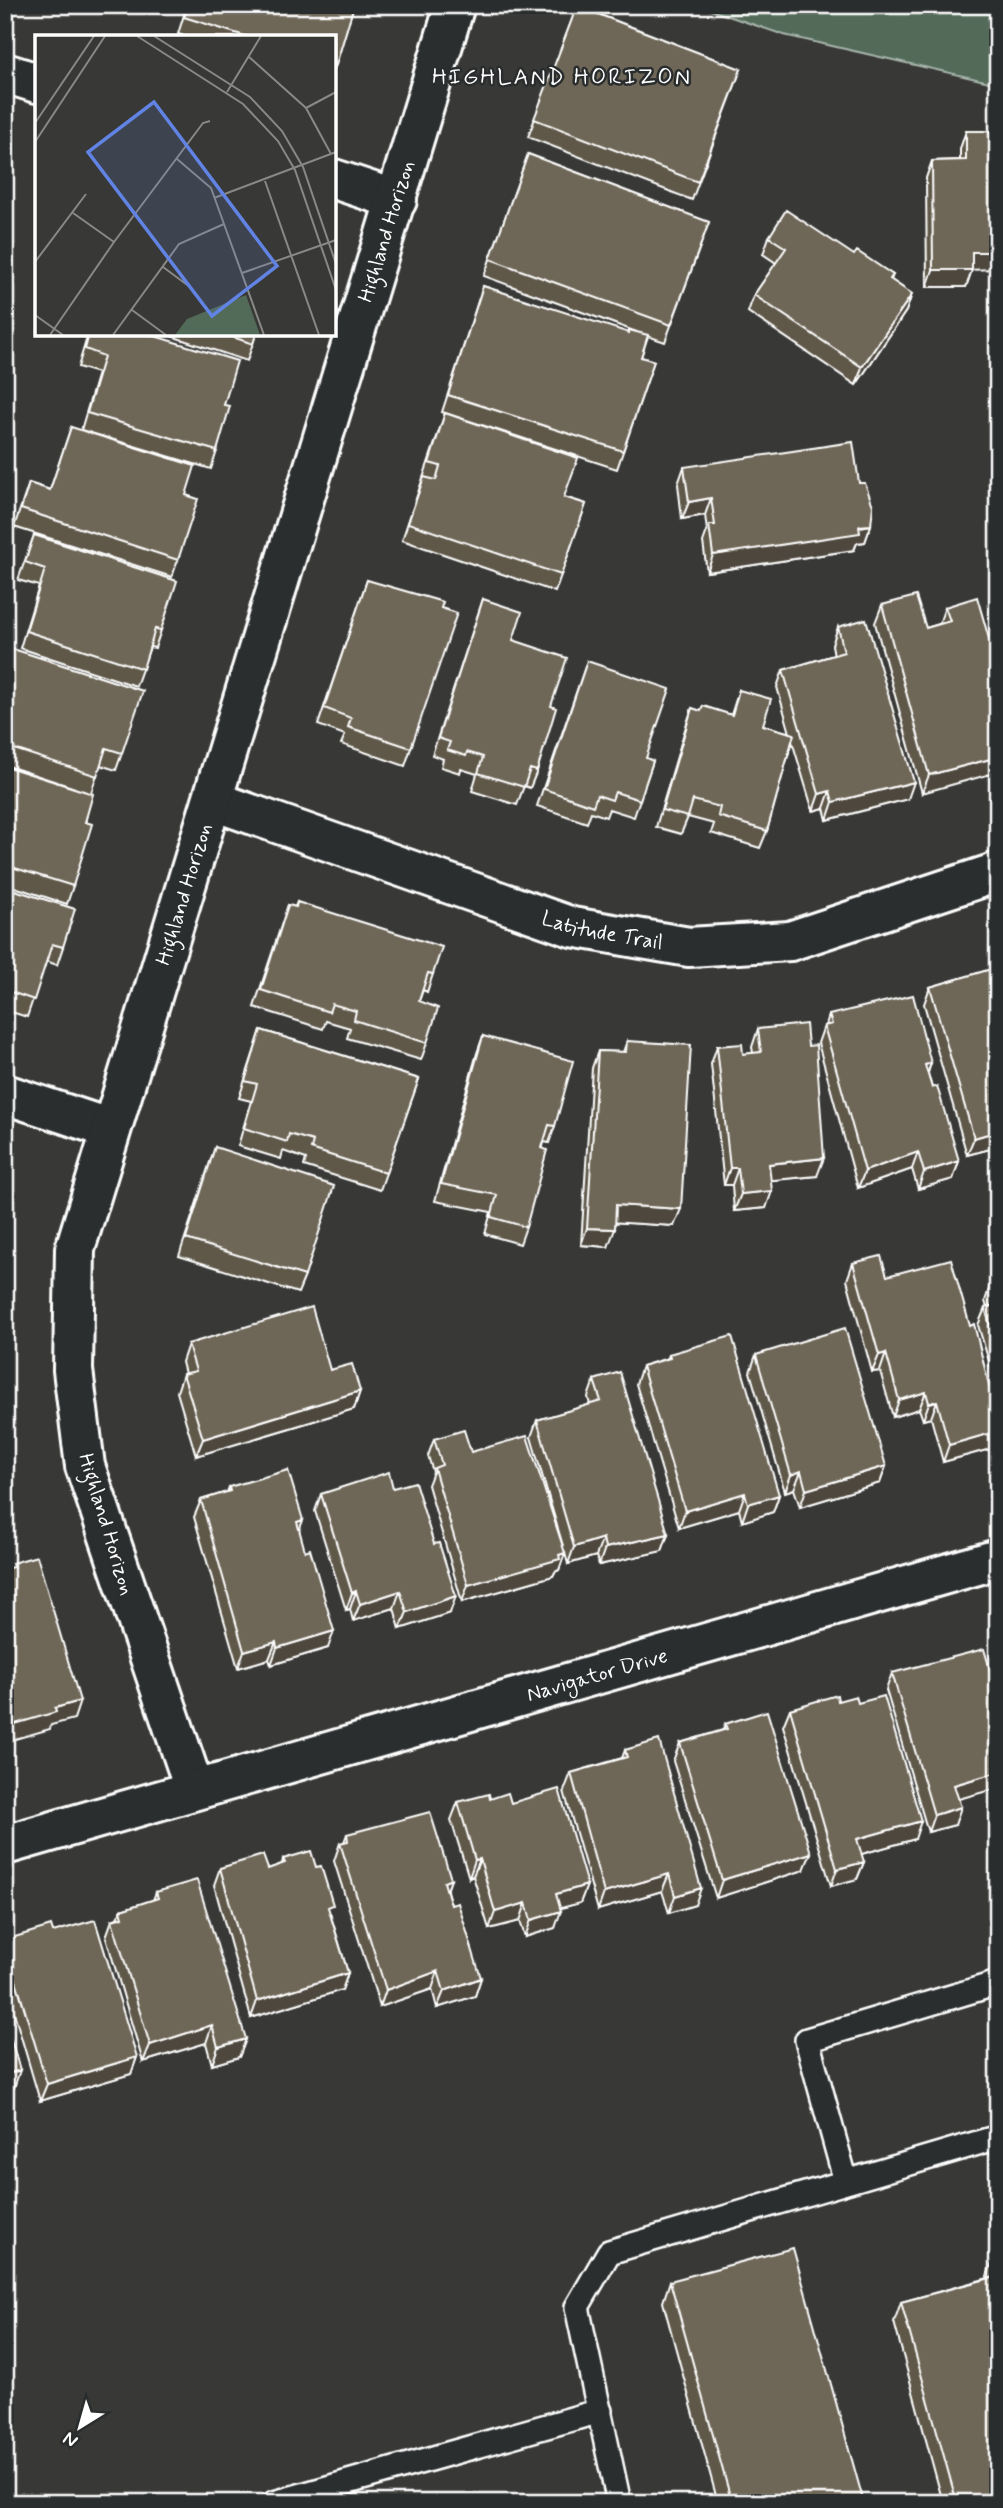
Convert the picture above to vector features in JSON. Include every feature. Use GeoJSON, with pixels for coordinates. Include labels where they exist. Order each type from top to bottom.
{"type":"FeatureCollection","features":[{"type":"Feature","properties":{"kind":"street","name":"Highland Horizon"},"geometry":{"type":"LineString","coordinates":[[194,1788],[85,1466],[73,1370],[75,1249],[455,5]]}},
{"type":"Feature","properties":{"kind":"street"},"geometry":{"type":"LineString","coordinates":[[5,72],[35,82]]}},
{"type":"Feature","properties":{"kind":"street"},"geometry":{"type":"LineString","coordinates":[[336,180],[397,200]]}},
{"type":"Feature","properties":{"kind":"street","name":"Latitude Trail"},"geometry":{"type":"LineString","coordinates":[[214,800],[572,927],[689,947],[790,941],[998,872]]}},
{"type":"Feature","properties":{"kind":"street"},"geometry":{"type":"LineString","coordinates":[[5,1094],[111,1129]]}},
{"type":"Feature","properties":{"kind":"street","name":"Navigator Drive"},"geometry":{"type":"LineString","coordinates":[[5,1845],[194,1788],[998,1559]]}},
{"type":"Feature","properties":{"kind":"lane"},"geometry":{"type":"LineString","coordinates":[[846,2182],[807,2040],[998,1983]]}},
{"type":"Feature","properties":{"kind":"lane"},"geometry":{"type":"LineString","coordinates":[[619,2503],[577,2307],[608,2252],[998,2137]]}},
{"type":"Feature","properties":{"kind":"lane"},"geometry":{"type":"LineString","coordinates":[[274,2503],[600,2411]]}},
{"type":"Feature","properties":{"kind":"green space"},"geometry":{"type":"Polygon","coordinates":[[[696,5],[998,5],[998,84],[784,35],[696,5]]]}},
{"type":"Feature","properties":{"kind":"building"},"geometry":{"type":"Polygon","coordinates":[[[188,5],[354,5],[336,65],[336,35],[242,35],[184,17],[188,5]]]}},
{"type":"Feature","properties":{"kind":"building"},"geometry":{"type":"Polygon","coordinates":[[[577,6],[741,69],[698,182],[534,119],[577,6]]]}},
{"type":"Feature","properties":{"kind":"building"},"geometry":{"type":"Polygon","coordinates":[[[966,131],[998,131],[998,252],[972,252],[972,270],[933,270],[932,161],[966,160],[966,131]]]}},
{"type":"Feature","properties":{"kind":"building"},"geometry":{"type":"Polygon","coordinates":[[[528,154],[709,222],[671,325],[490,259],[528,154]]]}},
{"type":"Feature","properties":{"kind":"building"},"geometry":{"type":"Polygon","coordinates":[[[786,210],[854,255],[857,251],[893,275],[890,279],[912,294],[862,367],[754,295],[786,248],[769,237],[786,210]]]}},
{"type":"Feature","properties":{"kind":"building"},"geometry":{"type":"Polygon","coordinates":[[[483,286],[629,333],[629,330],[648,335],[641,357],[654,361],[623,451],[448,395],[483,286]]]}},
{"type":"Feature","properties":{"kind":"building"},"geometry":{"type":"Polygon","coordinates":[[[88,336],[155,336],[237,361],[224,405],[230,406],[217,451],[87,413],[104,356],[85,349],[88,336]]]}},
{"type":"Feature","properties":{"kind":"building"},"geometry":{"type":"Polygon","coordinates":[[[230,336],[255,336],[253,344],[230,336]]]}},
{"type":"Feature","properties":{"kind":"building"},"geometry":{"type":"Polygon","coordinates":[[[445,413],[578,458],[564,497],[586,504],[561,575],[408,523],[424,477],[436,480],[440,466],[429,463],[445,413]]]}},
{"type":"Feature","properties":{"kind":"building"},"geometry":{"type":"Polygon","coordinates":[[[71,427],[195,466],[186,495],[198,499],[178,560],[21,509],[29,483],[50,490],[71,427]]]}},
{"type":"Feature","properties":{"kind":"building"},"geometry":{"type":"Polygon","coordinates":[[[853,442],[859,483],[865,483],[873,506],[871,525],[859,526],[860,533],[713,555],[709,525],[715,525],[711,498],[689,502],[684,467],[853,442]]]}},
{"type":"Feature","properties":{"kind":"building"},"geometry":{"type":"Polygon","coordinates":[[[34,535],[177,581],[161,630],[155,629],[143,669],[26,631],[45,569],[25,562],[34,535]]]}},
{"type":"Feature","properties":{"kind":"building"},"geometry":{"type":"Polygon","coordinates":[[[367,580],[443,602],[441,608],[457,613],[411,748],[348,727],[351,718],[324,708],[367,580]]]}},
{"type":"Feature","properties":{"kind":"building"},"geometry":{"type":"Polygon","coordinates":[[[916,596],[926,628],[950,621],[945,607],[977,597],[998,670],[998,757],[929,775],[882,605],[916,596]]]}},
{"type":"Feature","properties":{"kind":"building"},"geometry":{"type":"Polygon","coordinates":[[[483,599],[522,612],[513,640],[567,658],[551,706],[556,708],[537,771],[530,769],[524,787],[478,773],[483,757],[467,752],[466,756],[447,750],[450,742],[438,738],[483,599]]]}},
{"type":"Feature","properties":{"kind":"building"},"geometry":{"type":"Polygon","coordinates":[[[866,619],[914,782],[833,802],[830,791],[819,794],[783,670],[844,652],[838,627],[866,619]]]}},
{"type":"Feature","properties":{"kind":"building"},"geometry":{"type":"Polygon","coordinates":[[[10,648],[143,691],[122,753],[106,748],[97,776],[5,746],[5,662],[10,648]]]}},
{"type":"Feature","properties":{"kind":"building"},"geometry":{"type":"Polygon","coordinates":[[[587,661],[670,689],[646,758],[653,761],[640,800],[615,792],[612,800],[597,795],[593,806],[544,789],[587,661]]]}},
{"type":"Feature","properties":{"kind":"building"},"geometry":{"type":"Polygon","coordinates":[[[739,690],[771,699],[763,725],[794,734],[767,831],[718,816],[720,807],[693,800],[688,817],[662,810],[692,708],[701,711],[703,706],[732,715],[739,690]]]}},
{"type":"Feature","properties":{"kind":"building"},"geometry":{"type":"Polygon","coordinates":[[[5,766],[93,794],[85,822],[92,824],[73,886],[5,865],[5,766]]]}},
{"type":"Feature","properties":{"kind":"building"},"geometry":{"type":"Polygon","coordinates":[[[5,887],[75,909],[63,947],[52,944],[34,1000],[5,990],[5,887]]]}},
{"type":"Feature","properties":{"kind":"building"},"geometry":{"type":"Polygon","coordinates":[[[297,902],[442,947],[433,974],[428,973],[419,1001],[438,1008],[427,1043],[354,1020],[356,1011],[332,1004],[329,1012],[261,990],[288,905],[296,907],[297,902]]]}},
{"type":"Feature","properties":{"kind":"building"},"geometry":{"type":"Polygon","coordinates":[[[998,967],[998,1131],[974,1138],[930,987],[998,967]]]}},
{"type":"Feature","properties":{"kind":"building"},"geometry":{"type":"Polygon","coordinates":[[[913,995],[931,1063],[925,1065],[932,1088],[937,1086],[959,1161],[924,1172],[918,1152],[865,1171],[824,1026],[832,1024],[829,1015],[913,995]]]}},
{"type":"Feature","properties":{"kind":"building"},"geometry":{"type":"Polygon","coordinates":[[[806,1024],[808,1046],[816,1045],[824,1158],[769,1164],[772,1191],[741,1194],[738,1168],[730,1168],[717,1046],[742,1044],[743,1054],[761,1052],[758,1029],[806,1024]]]}},
{"type":"Feature","properties":{"kind":"building"},"geometry":{"type":"Polygon","coordinates":[[[261,1030],[419,1079],[386,1173],[311,1149],[313,1141],[289,1134],[287,1142],[244,1128],[257,1084],[245,1081],[261,1030]]]}},
{"type":"Feature","properties":{"kind":"building"},"geometry":{"type":"Polygon","coordinates":[[[483,1036],[573,1061],[555,1126],[549,1125],[542,1148],[547,1150],[526,1227],[491,1217],[497,1195],[441,1184],[483,1036]]]}},
{"type":"Feature","properties":{"kind":"building"},"geometry":{"type":"Polygon","coordinates":[[[627,1041],[691,1045],[681,1209],[616,1205],[615,1229],[587,1228],[598,1051],[626,1052],[627,1041]]]}},
{"type":"Feature","properties":{"kind":"building"},"geometry":{"type":"Polygon","coordinates":[[[215,1147],[334,1186],[305,1276],[186,1239],[215,1147]]]}},
{"type":"Feature","properties":{"kind":"building"},"geometry":{"type":"Polygon","coordinates":[[[881,1256],[887,1276],[951,1259],[970,1326],[974,1324],[998,1431],[949,1445],[937,1401],[929,1403],[926,1392],[899,1400],[886,1353],[879,1355],[853,1263],[881,1256]]]}},
{"type":"Feature","properties":{"kind":"building"},"geometry":{"type":"Polygon","coordinates":[[[998,1281],[998,1353],[985,1308],[997,1304],[991,1283],[998,1281]]]}},
{"type":"Feature","properties":{"kind":"building"},"geometry":{"type":"Polygon","coordinates":[[[312,1307],[330,1370],[352,1364],[360,1391],[203,1439],[183,1374],[196,1371],[188,1344],[312,1307]]]}},
{"type":"Feature","properties":{"kind":"building"},"geometry":{"type":"Polygon","coordinates":[[[845,1328],[886,1466],[806,1490],[801,1471],[791,1475],[756,1355],[845,1328]]]}},
{"type":"Feature","properties":{"kind":"building"},"geometry":{"type":"Polygon","coordinates":[[[732,1336],[779,1495],[748,1504],[745,1493],[685,1511],[642,1366],[670,1358],[669,1354],[732,1336]]]}},
{"type":"Feature","properties":{"kind":"building"},"geometry":{"type":"Polygon","coordinates":[[[620,1372],[668,1534],[605,1548],[603,1538],[574,1547],[537,1420],[601,1401],[594,1380],[620,1372]]]}},
{"type":"Feature","properties":{"kind":"building"},"geometry":{"type":"Polygon","coordinates":[[[464,1430],[471,1452],[527,1436],[565,1553],[559,1555],[560,1559],[468,1585],[434,1468],[442,1465],[434,1439],[464,1430]]]}},
{"type":"Feature","properties":{"kind":"building"},"geometry":{"type":"Polygon","coordinates":[[[288,1470],[303,1520],[297,1522],[305,1551],[310,1549],[334,1631],[277,1648],[276,1642],[244,1651],[201,1500],[230,1491],[229,1487],[288,1470]]]}},
{"type":"Feature","properties":{"kind":"building"},"geometry":{"type":"Polygon","coordinates":[[[389,1472],[393,1488],[415,1482],[434,1544],[439,1543],[456,1596],[407,1612],[400,1591],[360,1604],[356,1591],[352,1593],[321,1494],[389,1472]]]}},
{"type":"Feature","properties":{"kind":"building"},"geometry":{"type":"Polygon","coordinates":[[[37,1556],[80,1701],[55,1708],[56,1712],[5,1727],[5,1569],[13,1567],[12,1563],[37,1556]]]}},
{"type":"Feature","properties":{"kind":"building"},"geometry":{"type":"Polygon","coordinates":[[[984,1649],[998,1696],[998,1772],[954,1785],[961,1807],[934,1815],[892,1673],[984,1649]]]}},
{"type":"Feature","properties":{"kind":"building"},"geometry":{"type":"Polygon","coordinates":[[[837,1695],[838,1701],[856,1696],[858,1703],[884,1696],[921,1821],[857,1839],[864,1862],[837,1869],[790,1709],[837,1695]]]}},
{"type":"Feature","properties":{"kind":"building"},"geometry":{"type":"Polygon","coordinates":[[[767,1711],[811,1853],[722,1880],[680,1743],[727,1729],[725,1724],[767,1711]]]}},
{"type":"Feature","properties":{"kind":"building"},"geometry":{"type":"Polygon","coordinates":[[[659,1740],[701,1888],[675,1896],[669,1874],[604,1893],[571,1773],[627,1757],[625,1750],[659,1740]]]}},
{"type":"Feature","properties":{"kind":"building"},"geometry":{"type":"Polygon","coordinates":[[[559,1789],[587,1885],[556,1894],[561,1911],[531,1920],[526,1903],[495,1912],[480,1859],[475,1860],[458,1802],[489,1794],[490,1799],[508,1793],[511,1803],[559,1789]]]}},
{"type":"Feature","properties":{"kind":"building"},"geometry":{"type":"Polygon","coordinates":[[[430,1812],[451,1879],[444,1882],[451,1905],[458,1903],[481,1978],[444,1991],[438,1971],[386,1990],[340,1843],[348,1841],[347,1834],[430,1812]]]}},
{"type":"Feature","properties":{"kind":"building"},"geometry":{"type":"Polygon","coordinates":[[[311,1851],[316,1867],[321,1866],[333,1905],[328,1907],[348,1973],[257,2001],[220,1868],[263,1855],[268,1869],[285,1863],[283,1859],[311,1851]]]}},
{"type":"Feature","properties":{"kind":"building"},"geometry":{"type":"Polygon","coordinates":[[[197,1880],[246,2039],[218,2047],[212,2025],[150,2045],[112,1920],[123,1917],[121,1910],[158,1898],[156,1892],[197,1880]]]}},
{"type":"Feature","properties":{"kind":"building"},"geometry":{"type":"Polygon","coordinates":[[[95,1920],[137,2057],[47,2084],[5,1940],[51,1926],[53,1932],[95,1920]]]}},
{"type":"Feature","properties":{"kind":"building"},"geometry":{"type":"Polygon","coordinates":[[[5,2003],[11,2024],[7,2026],[20,2070],[5,2075],[5,2003]]]}},
{"type":"Feature","properties":{"kind":"building"},"geometry":{"type":"Polygon","coordinates":[[[793,2248],[864,2503],[732,2503],[670,2281],[793,2248]]]}},
{"type":"Feature","properties":{"kind":"building"},"geometry":{"type":"Polygon","coordinates":[[[998,2276],[998,2503],[930,2503],[955,2496],[901,2302],[998,2276]]]}},
{"type":"Feature","properties":{"kind":"district","name":"HIGHLAND HORIZON"},"geometry":{"type":"Point","coordinates":[562,76]}}]}
